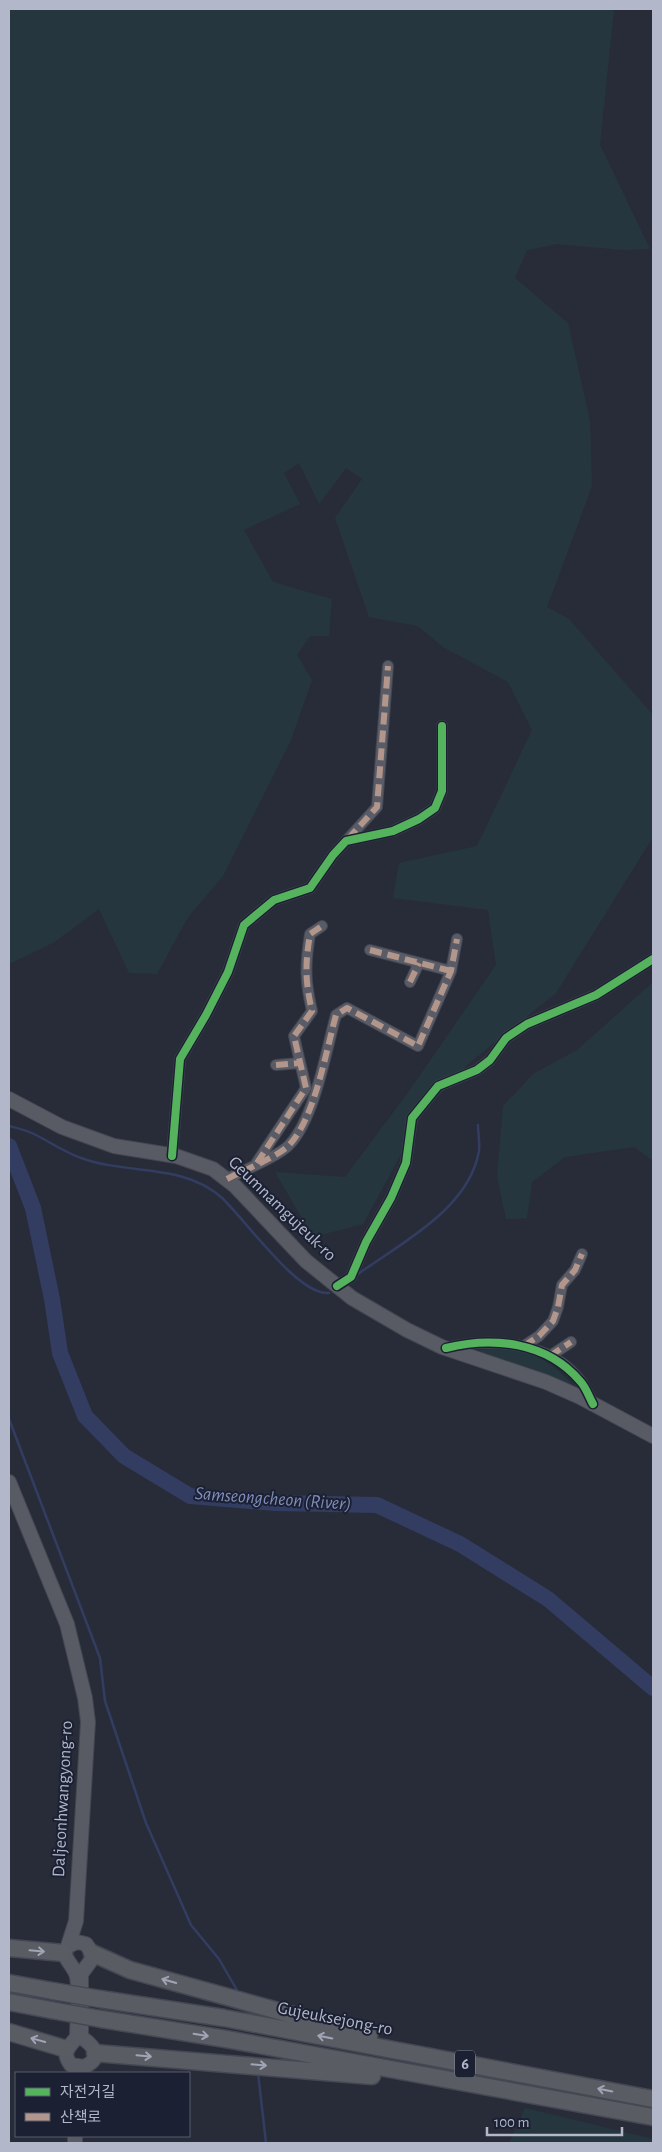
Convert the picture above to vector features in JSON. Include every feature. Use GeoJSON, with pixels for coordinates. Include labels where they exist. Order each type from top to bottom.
{"type":"FeatureCollection","features":[{"type":"Feature","properties":{"kind":"highway"},"geometry":{"type":"LineString","coordinates":[[9,1948],[66,1950]]}},
{"type":"Feature","properties":{"kind":"highway"},"geometry":{"type":"LineString","coordinates":[[89,1949],[130,1970],[373,2037],[462,2055],[540,2078]]}},
{"type":"Feature","properties":{"kind":"highway","name":"Gujeuksejong-ro"},"geometry":{"type":"LineString","coordinates":[[9,1983],[53,1992],[224,2018],[653,2099]]}},
{"type":"Feature","properties":{"kind":"highway","name":"6"},"geometry":{"type":"LineString","coordinates":[[9,2002],[653,2116]]}},
{"type":"Feature","properties":{"kind":"highway"},"geometry":{"type":"LineString","coordinates":[[9,2032],[80,2063],[231,2063],[535,2094]]}},
{"type":"Feature","properties":{"kind":"main road","name":"Geumnamgujeuk-ro"},"geometry":{"type":"LineString","coordinates":[[9,1099],[62,1127],[114,1146],[172,1156],[214,1169],[227,1179],[306,1261],[352,1298],[406,1330],[446,1348],[546,1382],[594,1404],[653,1436]]}},
{"type":"Feature","properties":{"kind":"main road","name":"Daljeonhwangyong-ro"},"geometry":{"type":"LineString","coordinates":[[9,1482],[67,1624],[85,1698],[88,1722],[76,1921]]}},
{"type":"Feature","properties":{"kind":"main road"},"geometry":{"type":"LineString","coordinates":[[76,1921],[79,1937],[89,1949],[91,1963],[81,1974],[81,2036],[90,2042],[80,2063]]}},
{"type":"Feature","properties":{"kind":"main road"},"geometry":{"type":"LineString","coordinates":[[76,1921],[66,1950],[66,1960],[77,1976],[76,2037],[80,2063]]}},
{"type":"Feature","properties":{"kind":"main road"},"geometry":{"type":"LineString","coordinates":[[66,1950],[77,1942],[89,1949]]}},
{"type":"Feature","properties":{"kind":"street"},"geometry":{"type":"LineString","coordinates":[[172,1156],[180,1059],[206,1015],[228,972],[244,925],[274,900],[310,888],[332,855],[377,807],[388,666]]}},
{"type":"Feature","properties":{"kind":"street"},"geometry":{"type":"LineString","coordinates":[[346,841],[393,831],[420,820],[435,808],[442,791],[442,726]]}},
{"type":"Feature","properties":{"kind":"street"},"geometry":{"type":"LineString","coordinates":[[257,1163],[306,1088],[294,1036],[312,1011],[305,983],[306,957],[310,934],[322,926]]}},
{"type":"Feature","properties":{"kind":"street"},"geometry":{"type":"LineString","coordinates":[[227,1179],[279,1154],[291,1144],[307,1117],[336,1015],[347,1008],[418,1046],[451,972],[457,939]]}},
{"type":"Feature","properties":{"kind":"street"},"geometry":{"type":"LineString","coordinates":[[370,950],[451,972]]}},
{"type":"Feature","properties":{"kind":"street"},"geometry":{"type":"LineString","coordinates":[[337,1286],[351,1277],[366,1242],[395,1189],[406,1163],[412,1118],[438,1086],[477,1070],[490,1060],[506,1038],[527,1024],[596,995],[653,959]]}},
{"type":"Feature","properties":{"kind":"street"},"geometry":{"type":"LineString","coordinates":[[410,982],[419,963]]}},
{"type":"Feature","properties":{"kind":"street"},"geometry":{"type":"LineString","coordinates":[[276,1065],[300,1062]]}},
{"type":"Feature","properties":{"kind":"street"},"geometry":{"type":"LineString","coordinates":[[524,1346],[539,1336],[553,1320],[558,1307],[562,1285],[576,1270],[582,1254]]}},
{"type":"Feature","properties":{"kind":"street"},"geometry":{"type":"LineString","coordinates":[[550,1356],[571,1342]]}},
{"type":"Feature","properties":{"kind":"street"},"geometry":{"type":"LineString","coordinates":[[446,1348],[466,1343],[524,1346],[538,1349],[560,1362],[581,1382],[594,1404]]}},
{"type":"Feature","properties":{"kind":"shaded area"},"geometry":{"type":"Polygon","coordinates":[[[9,9],[614,9],[600,145],[650,249],[623,250],[557,244],[527,250],[515,278],[568,323],[590,421],[592,486],[547,607],[569,619],[653,715],[653,837],[556,993],[468,1064],[424,1112],[363,1224],[313,1237],[275,1172],[345,1177],[409,1091],[496,965],[488,910],[393,898],[399,863],[477,846],[532,730],[508,682],[443,647],[418,626],[369,617],[335,518],[362,479],[346,468],[319,504],[299,463],[284,473],[300,504],[244,530],[273,582],[332,599],[329,636],[310,636],[297,655],[312,680],[291,740],[223,876],[188,917],[157,974],[129,973],[99,909],[53,943],[9,964],[9,9]]]}},
{"type":"Feature","properties":{"kind":"shaded area"},"geometry":{"type":"Polygon","coordinates":[[[653,982],[653,1161],[634,1147],[565,1157],[532,1182],[527,1218],[506,1219],[497,1177],[503,1106],[533,1074],[577,1050],[653,982]]]}},
{"type":"Feature","properties":{"kind":"shaded area"},"geometry":{"type":"Polygon","coordinates":[[[499,1348],[524,1351],[542,1359],[576,1388],[471,1351],[499,1348]]]}},
{"type":"Feature","properties":{"kind":"shaded area"},"geometry":{"type":"Polygon","coordinates":[[[525,2108],[653,2139],[653,2143],[509,2143],[525,2108]]]}},
{"type":"Feature","properties":{"kind":"waterway"},"geometry":{"type":"LineString","coordinates":[[358,1274],[431,1223],[462,1190],[473,1172],[479,1151],[478,1125]]}},
{"type":"Feature","properties":{"kind":"waterway"},"geometry":{"type":"LineString","coordinates":[[9,1126],[22,1129],[81,1158],[99,1163],[172,1174],[206,1186],[221,1197],[288,1270],[316,1291],[329,1293]]}},
{"type":"Feature","properties":{"kind":"waterway","name":"Samseongcheon (River)"},"geometry":{"type":"LineString","coordinates":[[9,1146],[33,1208],[52,1299],[60,1353],[85,1416],[124,1456],[190,1496],[276,1503],[377,1505],[460,1544],[548,1599],[653,1688]]}},
{"type":"Feature","properties":{"kind":"waterway"},"geometry":{"type":"LineString","coordinates":[[9,1419],[100,1658],[105,1701],[146,1823],[191,1925],[219,1959],[238,1992]]}},
{"type":"Feature","properties":{"kind":"waterway"},"geometry":{"type":"LineString","coordinates":[[258,2073],[266,2143]]}},
{"type":"Feature","properties":{"kind":"marked path"},"geometry":{"type":"LineString","coordinates":[[348,839],[377,807],[388,666]]}},
{"type":"Feature","properties":{"kind":"marked path"},"geometry":{"type":"LineString","coordinates":[[257,1163],[306,1088],[294,1036],[312,1011],[307,982],[308,945],[310,934],[322,926]]}},
{"type":"Feature","properties":{"kind":"marked path"},"geometry":{"type":"LineString","coordinates":[[227,1179],[285,1149],[299,1132],[319,1083],[336,1015],[347,1008],[418,1046],[451,971],[457,939]]}},
{"type":"Feature","properties":{"kind":"marked path"},"geometry":{"type":"LineString","coordinates":[[370,950],[451,971]]}},
{"type":"Feature","properties":{"kind":"marked path"},"geometry":{"type":"LineString","coordinates":[[410,982],[419,963]]}},
{"type":"Feature","properties":{"kind":"marked path"},"geometry":{"type":"LineString","coordinates":[[276,1065],[300,1063]]}},
{"type":"Feature","properties":{"kind":"marked path"},"geometry":{"type":"LineString","coordinates":[[524,1346],[539,1336],[553,1321],[562,1285],[575,1270],[582,1254]]}},
{"type":"Feature","properties":{"kind":"marked path"},"geometry":{"type":"LineString","coordinates":[[550,1356],[571,1342]]}},
{"type":"Feature","properties":{"kind":"cycle path"},"geometry":{"type":"LineString","coordinates":[[172,1156],[180,1059],[206,1015],[228,972],[244,925],[274,900],[310,888],[333,855],[346,841],[393,831],[419,819],[435,808],[442,791],[442,726]]}},
{"type":"Feature","properties":{"kind":"cycle path"},"geometry":{"type":"LineString","coordinates":[[337,1286],[351,1277],[366,1242],[391,1198],[406,1163],[412,1118],[438,1086],[477,1070],[490,1060],[506,1038],[527,1024],[596,995],[653,959]]}},
{"type":"Feature","properties":{"kind":"cycle path"},"geometry":{"type":"LineString","coordinates":[[446,1348],[464,1344],[500,1343],[518,1345],[535,1350],[567,1368],[582,1383],[593,1404]]}}]}
